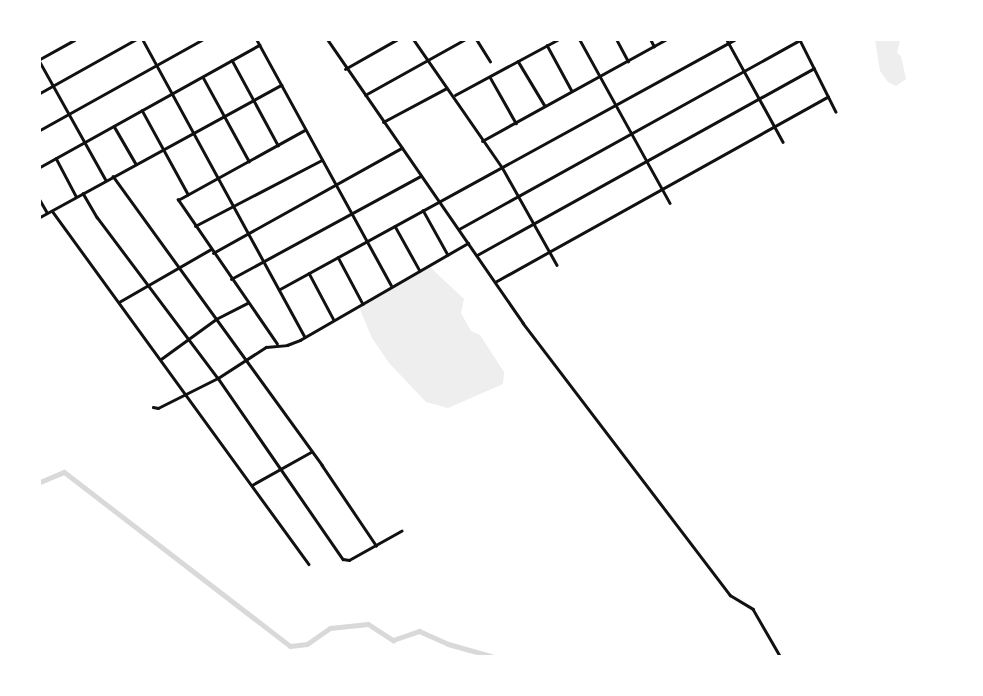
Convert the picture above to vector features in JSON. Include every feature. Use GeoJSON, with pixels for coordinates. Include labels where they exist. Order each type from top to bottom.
{"type":"FeatureCollection","features":[{"type":"Feature","properties":{"kind":"street"},"geometry":{"type":"LineString","coordinates":[[74,40],[40,61],[106,180]]}},
{"type":"Feature","properties":{"kind":"street"},"geometry":{"type":"LineString","coordinates":[[40,93],[136,40]]}},
{"type":"Feature","properties":{"kind":"street"},"geometry":{"type":"LineString","coordinates":[[143,40],[305,337]]}},
{"type":"Feature","properties":{"kind":"street"},"geometry":{"type":"LineString","coordinates":[[40,130],[202,40]]}},
{"type":"Feature","properties":{"kind":"street"},"geometry":{"type":"LineString","coordinates":[[257,40],[391,285]]}},
{"type":"Feature","properties":{"kind":"street"},"geometry":{"type":"LineString","coordinates":[[346,69],[396,40]]}},
{"type":"Feature","properties":{"kind":"street"},"geometry":{"type":"LineString","coordinates":[[414,40],[447,88],[454,95],[482,141],[502,167],[557,265]]}},
{"type":"Feature","properties":{"kind":"street"},"geometry":{"type":"LineString","coordinates":[[364,95],[464,40]]}},
{"type":"Feature","properties":{"kind":"street"},"geometry":{"type":"LineString","coordinates":[[477,40],[490,62]]}},
{"type":"Feature","properties":{"kind":"street"},"geometry":{"type":"LineString","coordinates":[[454,95],[557,40]]}},
{"type":"Feature","properties":{"kind":"street"},"geometry":{"type":"LineString","coordinates":[[580,40],[670,203]]}},
{"type":"Feature","properties":{"kind":"street"},"geometry":{"type":"LineString","coordinates":[[617,40],[628,61]]}},
{"type":"Feature","properties":{"kind":"street"},"geometry":{"type":"LineString","coordinates":[[651,40],[654,46]]}},
{"type":"Feature","properties":{"kind":"street"},"geometry":{"type":"LineString","coordinates":[[482,141],[665,40]]}},
{"type":"Feature","properties":{"kind":"street"},"geometry":{"type":"LineString","coordinates":[[280,289],[727,42],[734,40]]}},
{"type":"Feature","properties":{"kind":"street"},"geometry":{"type":"LineString","coordinates":[[458,228],[800,40],[836,112]]}},
{"type":"Feature","properties":{"kind":"street"},"geometry":{"type":"LineString","coordinates":[[330,41],[346,69],[495,282],[730,595],[753,609],[780,656]]}},
{"type":"Feature","properties":{"kind":"street"},"geometry":{"type":"LineString","coordinates":[[727,42],[783,142]]}},
{"type":"Feature","properties":{"kind":"street"},"geometry":{"type":"LineString","coordinates":[[40,167],[259,45]]}},
{"type":"Feature","properties":{"kind":"street"},"geometry":{"type":"LineString","coordinates":[[547,45],[572,91]]}},
{"type":"Feature","properties":{"kind":"street"},"geometry":{"type":"LineString","coordinates":[[232,60],[278,145]]}},
{"type":"Feature","properties":{"kind":"street"},"geometry":{"type":"LineString","coordinates":[[518,61],[545,106]]}},
{"type":"Feature","properties":{"kind":"street"},"geometry":{"type":"LineString","coordinates":[[477,256],[814,68]]}},
{"type":"Feature","properties":{"kind":"street"},"geometry":{"type":"LineString","coordinates":[[203,77],[249,161]]}},
{"type":"Feature","properties":{"kind":"street"},"geometry":{"type":"LineString","coordinates":[[490,77],[516,123]]}},
{"type":"Feature","properties":{"kind":"street"},"geometry":{"type":"LineString","coordinates":[[40,216],[47,212],[53,212],[76,196],[281,85]]}},
{"type":"Feature","properties":{"kind":"street"},"geometry":{"type":"LineString","coordinates":[[383,122],[447,88]]}},
{"type":"Feature","properties":{"kind":"street"},"geometry":{"type":"LineString","coordinates":[[495,282],[828,97]]}},
{"type":"Feature","properties":{"kind":"street"},"geometry":{"type":"LineString","coordinates":[[142,110],[188,194]]}},
{"type":"Feature","properties":{"kind":"street"},"geometry":{"type":"LineString","coordinates":[[114,126],[136,164]]}},
{"type":"Feature","properties":{"kind":"street"},"geometry":{"type":"LineString","coordinates":[[277,344],[246,303],[231,278],[178,202],[188,194],[305,130]]}},
{"type":"Feature","properties":{"kind":"street"},"geometry":{"type":"LineString","coordinates":[[214,253],[402,148]]}},
{"type":"Feature","properties":{"kind":"street"},"geometry":{"type":"LineString","coordinates":[[56,158],[76,196]]}},
{"type":"Feature","properties":{"kind":"street"},"geometry":{"type":"LineString","coordinates":[[195,226],[322,160]]}},
{"type":"Feature","properties":{"kind":"street"},"geometry":{"type":"LineString","coordinates":[[113,176],[245,358],[376,545]]}},
{"type":"Feature","properties":{"kind":"street"},"geometry":{"type":"LineString","coordinates":[[231,278],[421,176]]}},
{"type":"Feature","properties":{"kind":"street"},"geometry":{"type":"LineString","coordinates":[[83,193],[97,217],[218,378],[343,559],[349,560],[401,530]]}},
{"type":"Feature","properties":{"kind":"street"},"geometry":{"type":"LineString","coordinates":[[40,200],[47,212]]}},
{"type":"Feature","properties":{"kind":"street"},"geometry":{"type":"LineString","coordinates":[[423,210],[448,255]]}},
{"type":"Feature","properties":{"kind":"street"},"geometry":{"type":"LineString","coordinates":[[53,212],[309,564]]}},
{"type":"Feature","properties":{"kind":"street"},"geometry":{"type":"LineString","coordinates":[[395,226],[420,271]]}},
{"type":"Feature","properties":{"kind":"street"},"geometry":{"type":"LineString","coordinates":[[153,407],[158,408],[218,378],[245,358],[277,344],[287,345],[305,337],[363,304],[391,285],[420,271],[468,243]]}},
{"type":"Feature","properties":{"kind":"street"},"geometry":{"type":"LineString","coordinates":[[118,302],[211,249]]}},
{"type":"Feature","properties":{"kind":"street"},"geometry":{"type":"LineString","coordinates":[[338,257],[363,304]]}},
{"type":"Feature","properties":{"kind":"street"},"geometry":{"type":"LineString","coordinates":[[309,273],[334,320]]}},
{"type":"Feature","properties":{"kind":"street"},"geometry":{"type":"LineString","coordinates":[[161,360],[191,341],[216,320],[246,303]]}},
{"type":"Feature","properties":{"kind":"street"},"geometry":{"type":"LineString","coordinates":[[252,485],[281,467],[311,452]]}},
{"type":"Feature","properties":{"kind":"shaded area"},"geometry":{"type":"Polygon","coordinates":[[[875,40],[900,40],[897,53],[901,56],[906,79],[896,86],[888,82],[880,71],[875,40]]]}},
{"type":"Feature","properties":{"kind":"shaded area"},"geometry":{"type":"Polygon","coordinates":[[[430,267],[464,299],[461,313],[471,331],[480,335],[504,372],[503,384],[448,408],[426,402],[389,363],[372,338],[359,307],[430,267]]]}},
{"type":"Feature","properties":{"kind":"waterway"},"geometry":{"type":"LineString","coordinates":[[40,482],[64,472],[290,646],[307,644],[330,628],[368,624],[393,640],[419,631],[448,644],[491,656]]}}]}
